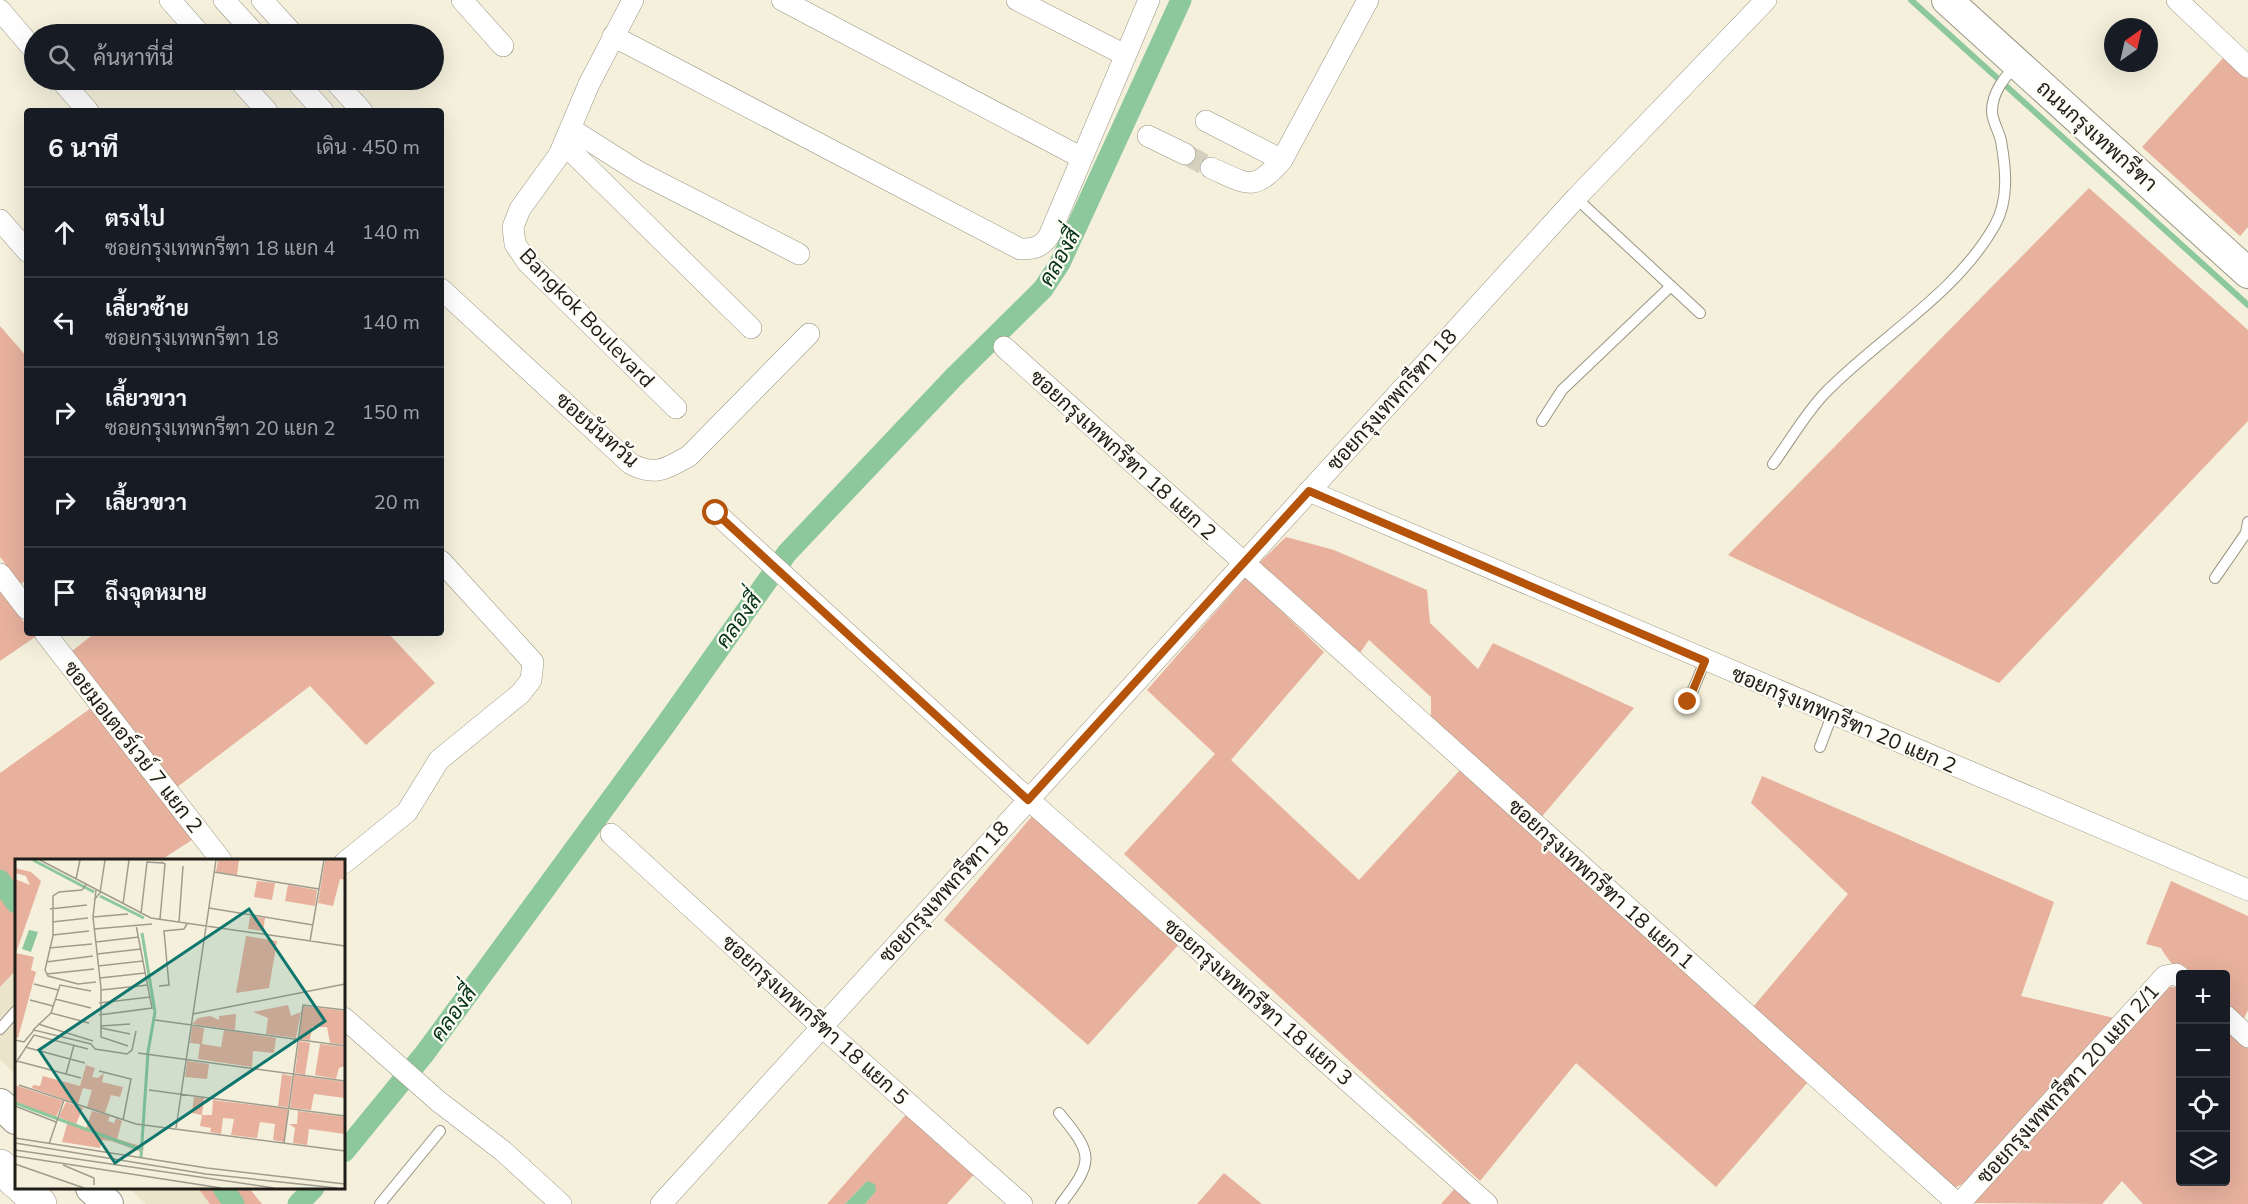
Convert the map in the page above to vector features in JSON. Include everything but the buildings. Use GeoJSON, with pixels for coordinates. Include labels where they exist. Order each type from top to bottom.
{"type":"FeatureCollection","features":[{"type":"Feature","properties":{"kind":"highway"},"geometry":{"type":"LineString","coordinates":[[0,1166],[15,1181]]}},
{"type":"Feature","properties":{"kind":"highway"},"geometry":{"type":"LineString","coordinates":[[24,1189],[40,1204]]}},
{"type":"Feature","properties":{"kind":"main road","name":"ถนนกรุงเทพกรีฑา"},"geometry":{"type":"LineString","coordinates":[[1947,0],[2013,68],[2248,273]]}},
{"type":"Feature","properties":{"kind":"main road"},"geometry":{"type":"LineString","coordinates":[[0,1104],[15,1118]]}},
{"type":"Feature","properties":{"kind":"main road"},"geometry":{"type":"LineString","coordinates":[[91,1189],[108,1204]]}},
{"type":"Feature","properties":{"kind":"street"},"geometry":{"type":"LineString","coordinates":[[170,0],[191,24]]}},
{"type":"Feature","properties":{"kind":"street"},"geometry":{"type":"LineString","coordinates":[[224,0],[246,24]]}},
{"type":"Feature","properties":{"kind":"street"},"geometry":{"type":"LineString","coordinates":[[262,0],[284,24]]}},
{"type":"Feature","properties":{"kind":"street"},"geometry":{"type":"LineString","coordinates":[[462,0],[503,46]]}},
{"type":"Feature","properties":{"kind":"street","name":"Bangkok Boulevard"},"geometry":{"type":"LineString","coordinates":[[633,0],[589,84],[568,136],[520,209],[513,227],[515,244],[528,262],[676,408]]}},
{"type":"Feature","properties":{"kind":"street"},"geometry":{"type":"LineString","coordinates":[[782,0],[1082,158]]}},
{"type":"Feature","properties":{"kind":"street"},"geometry":{"type":"LineString","coordinates":[[1017,0],[1125,56]]}},
{"type":"Feature","properties":{"kind":"street"},"geometry":{"type":"LineString","coordinates":[[613,36],[1020,249],[1032,249],[1042,245],[1049,236],[1149,0]]}},
{"type":"Feature","properties":{"kind":"street"},"geometry":{"type":"LineString","coordinates":[[1211,168],[1243,182],[1257,183],[1265,179],[1282,160],[1368,0]]}},
{"type":"Feature","properties":{"kind":"street","name":"ซอยกรุงเทพกรีฑา 18"},"geometry":{"type":"LineString","coordinates":[[661,1204],[1576,198],[1766,0]]}},
{"type":"Feature","properties":{"kind":"street"},"geometry":{"type":"LineString","coordinates":[[2176,0],[2248,67]]}},
{"type":"Feature","properties":{"kind":"street"},"geometry":{"type":"LineString","coordinates":[[0,10],[24,38]]}},
{"type":"Feature","properties":{"kind":"street"},"geometry":{"type":"LineString","coordinates":[[70,90],[85,108]]}},
{"type":"Feature","properties":{"kind":"street"},"geometry":{"type":"LineString","coordinates":[[248,90],[264,108]]}},
{"type":"Feature","properties":{"kind":"street"},"geometry":{"type":"LineString","coordinates":[[304,90],[320,108]]}},
{"type":"Feature","properties":{"kind":"street"},"geometry":{"type":"LineString","coordinates":[[343,90],[359,108]]}},
{"type":"Feature","properties":{"kind":"street"},"geometry":{"type":"LineString","coordinates":[[1206,121],[1282,160]]}},
{"type":"Feature","properties":{"kind":"street"},"geometry":{"type":"LineString","coordinates":[[568,136],[799,254]]}},
{"type":"Feature","properties":{"kind":"street"},"geometry":{"type":"LineString","coordinates":[[568,136],[751,328]]}},
{"type":"Feature","properties":{"kind":"street"},"geometry":{"type":"LineString","coordinates":[[1148,136],[1185,154]]}},
{"type":"Feature","properties":{"kind":"street"},"geometry":{"type":"LineString","coordinates":[[0,220],[24,248]]}},
{"type":"Feature","properties":{"kind":"street","name":"ซอยนันทวัน"},"geometry":{"type":"LineString","coordinates":[[444,292],[631,464],[646,471],[664,469],[689,456],[809,334]]}},
{"type":"Feature","properties":{"kind":"street","name":"ซอยกรุงเทพกรีฑา 18 แยก 2"},"geometry":{"type":"LineString","coordinates":[[1004,347],[1243,564]]}},
{"type":"Feature","properties":{"kind":"street","name":"ซอยกรุงเทพกรีฑา 20 แยก 2"},"geometry":{"type":"LineString","coordinates":[[1309,491],[2248,890]]}},
{"type":"Feature","properties":{"kind":"street","name":"ซอยกรุงเทพกรีฑา 18 แยก 3"},"geometry":{"type":"LineString","coordinates":[[716,513],[1028,800],[1487,1204]]}},
{"type":"Feature","properties":{"kind":"street"},"geometry":{"type":"LineString","coordinates":[[345,862],[407,812],[439,760],[520,694],[531,680],[532,662],[444,564]]}},
{"type":"Feature","properties":{"kind":"street","name":"ซอยกรุงเทพกรีฑา 18 แยก 1"},"geometry":{"type":"LineString","coordinates":[[1243,564],[1959,1204]]}},
{"type":"Feature","properties":{"kind":"street"},"geometry":{"type":"LineString","coordinates":[[0,574],[24,605]]}},
{"type":"Feature","properties":{"kind":"street","name":"ซอยมอเตอร์เวย์ 7 แยก 2"},"geometry":{"type":"LineString","coordinates":[[47,636],[219,859]]}},
{"type":"Feature","properties":{"kind":"street","name":"ซอยกรุงเทพกรีฑา 18 แยก 5"},"geometry":{"type":"LineString","coordinates":[[611,834],[822,1027],[1022,1204]]}},
{"type":"Feature","properties":{"kind":"street","name":"ซอยกรุงเทพกรีฑา 20 แยก 2/1"},"geometry":{"type":"LineString","coordinates":[[1959,1204],[2165,976],[2176,974]]}},
{"type":"Feature","properties":{"kind":"street"},"geometry":{"type":"LineString","coordinates":[[345,1019],[380,1051],[503,1151],[550,1200]]}},
{"type":"Feature","properties":{"kind":"street"},"geometry":{"type":"LineString","coordinates":[[2230,1020],[2248,1037]]}},
{"type":"Feature","properties":{"kind":"lane"},"geometry":{"type":"LineString","coordinates":[[1773,464],[1826,392],[1935,297],[1980,248],[1995,226],[2004,204],[2005,186],[2001,140],[1992,111],[1998,86],[2013,68]]}},
{"type":"Feature","properties":{"kind":"lane"},"geometry":{"type":"LineString","coordinates":[[1576,198],[1700,313]]}},
{"type":"Feature","properties":{"kind":"lane"},"geometry":{"type":"LineString","coordinates":[[1542,421],[1562,390],[1671,286]]}},
{"type":"Feature","properties":{"kind":"lane"},"geometry":{"type":"LineString","coordinates":[[2214,578],[2246,533],[2248,522]]}},
{"type":"Feature","properties":{"kind":"lane"},"geometry":{"type":"LineString","coordinates":[[1688,702],[1705,661]]}},
{"type":"Feature","properties":{"kind":"lane"},"geometry":{"type":"LineString","coordinates":[[1820,747],[1832,715]]}},
{"type":"Feature","properties":{"kind":"lane"},"geometry":{"type":"LineString","coordinates":[[0,1029],[15,1012]]}},
{"type":"Feature","properties":{"kind":"lane"},"geometry":{"type":"LineString","coordinates":[[1059,1113],[1079,1137],[1086,1155],[1083,1175],[1061,1204]]}},
{"type":"Feature","properties":{"kind":"lane"},"geometry":{"type":"LineString","coordinates":[[380,1204],[440,1131]]}},
{"type":"Feature","properties":{"kind":"shaded area"},"geometry":{"type":"Polygon","coordinates":[[[2224,57],[2248,79],[2248,227],[2240,236],[2142,147],[2224,57]]]}},
{"type":"Feature","properties":{"kind":"shaded area"},"geometry":{"type":"Polygon","coordinates":[[[2089,188],[2248,330],[2248,421],[1999,683],[1728,555],[2089,188]]]}},
{"type":"Feature","properties":{"kind":"shaded area"},"geometry":{"type":"Polygon","coordinates":[[[0,326],[24,354],[24,582],[21,584],[0,557],[0,326]]]}},
{"type":"Feature","properties":{"kind":"shaded area"},"geometry":{"type":"Polygon","coordinates":[[[1286,537],[1334,550],[1427,590],[1430,623],[1478,669],[1493,643],[1634,708],[1539,820],[1431,724],[1431,697],[1369,640],[1357,657],[1256,566],[1286,537]]]}},
{"type":"Feature","properties":{"kind":"shaded area"},"geometry":{"type":"Polygon","coordinates":[[[1246,577],[1324,652],[1231,760],[1359,880],[1460,770],[1808,1082],[1716,1187],[1576,1063],[1480,1181],[1124,854],[1215,754],[1147,690],[1246,577]]]}},
{"type":"Feature","properties":{"kind":"shaded area"},"geometry":{"type":"Polygon","coordinates":[[[0,591],[24,622],[24,636],[35,637],[0,661],[0,591]]]}},
{"type":"Feature","properties":{"kind":"shaded area"},"geometry":{"type":"Polygon","coordinates":[[[91,636],[391,636],[435,683],[366,745],[310,686],[176,788],[72,651],[91,636]]]}},
{"type":"Feature","properties":{"kind":"shaded area"},"geometry":{"type":"Polygon","coordinates":[[[91,708],[195,838],[163,859],[15,859],[15,971],[0,987],[0,773],[91,708]]]}},
{"type":"Feature","properties":{"kind":"shaded area"},"geometry":{"type":"Polygon","coordinates":[[[1762,776],[2054,902],[2021,996],[2114,1018],[1970,1181],[1953,1188],[1753,1007],[1848,894],[1751,803],[1762,776]]]}},
{"type":"Feature","properties":{"kind":"shaded area"},"geometry":{"type":"Polygon","coordinates":[[[1033,815],[1181,942],[1088,1045],[944,920],[1033,815]]]}},
{"type":"Feature","properties":{"kind":"shaded area"},"geometry":{"type":"Polygon","coordinates":[[[2171,881],[2248,916],[2248,1010],[2243,1020],[2230,1009],[2230,970],[2181,970],[2174,966],[2161,948],[2146,944],[2171,881]]]}},
{"type":"Feature","properties":{"kind":"shaded area"},"geometry":{"type":"Polygon","coordinates":[[[15,971],[15,1074],[0,1059],[0,987],[15,971]]]}},
{"type":"Feature","properties":{"kind":"shaded area"},"geometry":{"type":"Polygon","coordinates":[[[2166,987],[2176,987],[2176,1186],[2230,1186],[2230,1030],[2248,1046],[2248,1204],[2143,1204],[2122,1181],[2102,1204],[1973,1203],[2166,987]]]}},
{"type":"Feature","properties":{"kind":"shaded area"},"geometry":{"type":"Polygon","coordinates":[[[910,1110],[977,1171],[947,1204],[865,1204],[876,1191],[867,1181],[845,1204],[827,1204],[910,1110]]]}},
{"type":"Feature","properties":{"kind":"shaded area"},"geometry":{"type":"Polygon","coordinates":[[[1224,1173],[1262,1204],[1197,1204],[1224,1173]]]}},
{"type":"Feature","properties":{"kind":"shaded area"},"geometry":{"type":"Polygon","coordinates":[[[867,1181],[875,1184],[876,1191],[865,1204],[845,1204],[867,1181]]]}},
{"type":"Feature","properties":{"kind":"shaded area"},"geometry":{"type":"Polygon","coordinates":[[[1456,1187],[1475,1204],[1441,1204],[1456,1187]]]}},
{"type":"Feature","properties":{"kind":"shaded area"},"geometry":{"type":"Polygon","coordinates":[[[130,1189],[199,1189],[210,1204],[146,1204],[130,1189]]]}},
{"type":"Feature","properties":{"kind":"shaded area"},"geometry":{"type":"Polygon","coordinates":[[[199,1189],[250,1189],[262,1204],[210,1204],[199,1189]]]}},
{"type":"Feature","properties":{"kind":"waterway","name":"คลองสี่"},"geometry":{"type":"LineString","coordinates":[[345,1151],[425,1053],[666,724],[787,553],[954,377],[1043,289],[1060,263],[1181,0]]}},
{"type":"Feature","properties":{"kind":"waterway"},"geometry":{"type":"LineString","coordinates":[[1911,0],[2248,305]]}},
{"type":"Feature","properties":{"kind":"waterway"},"geometry":{"type":"LineString","coordinates":[[0,880],[15,902]]}},
{"type":"Feature","properties":{"kind":"waterway"},"geometry":{"type":"LineString","coordinates":[[224,1189],[234,1204]]}},
{"type":"Feature","properties":{"kind":"waterway","name":"คลองสี่"},"geometry":{"type":"LineString","coordinates":[[298,1204],[313,1189]]}},
{"type":"Feature","properties":{"kind":"tunnel"},"geometry":{"type":"LineString","coordinates":[[1185,154],[1211,168]]}},
{"type":"Feature","properties":{"kind":"route"},"geometry":{"type":"LineString","coordinates":[[716,513],[1028,800],[1309,491],[1705,661],[1688,702]]}}]}
